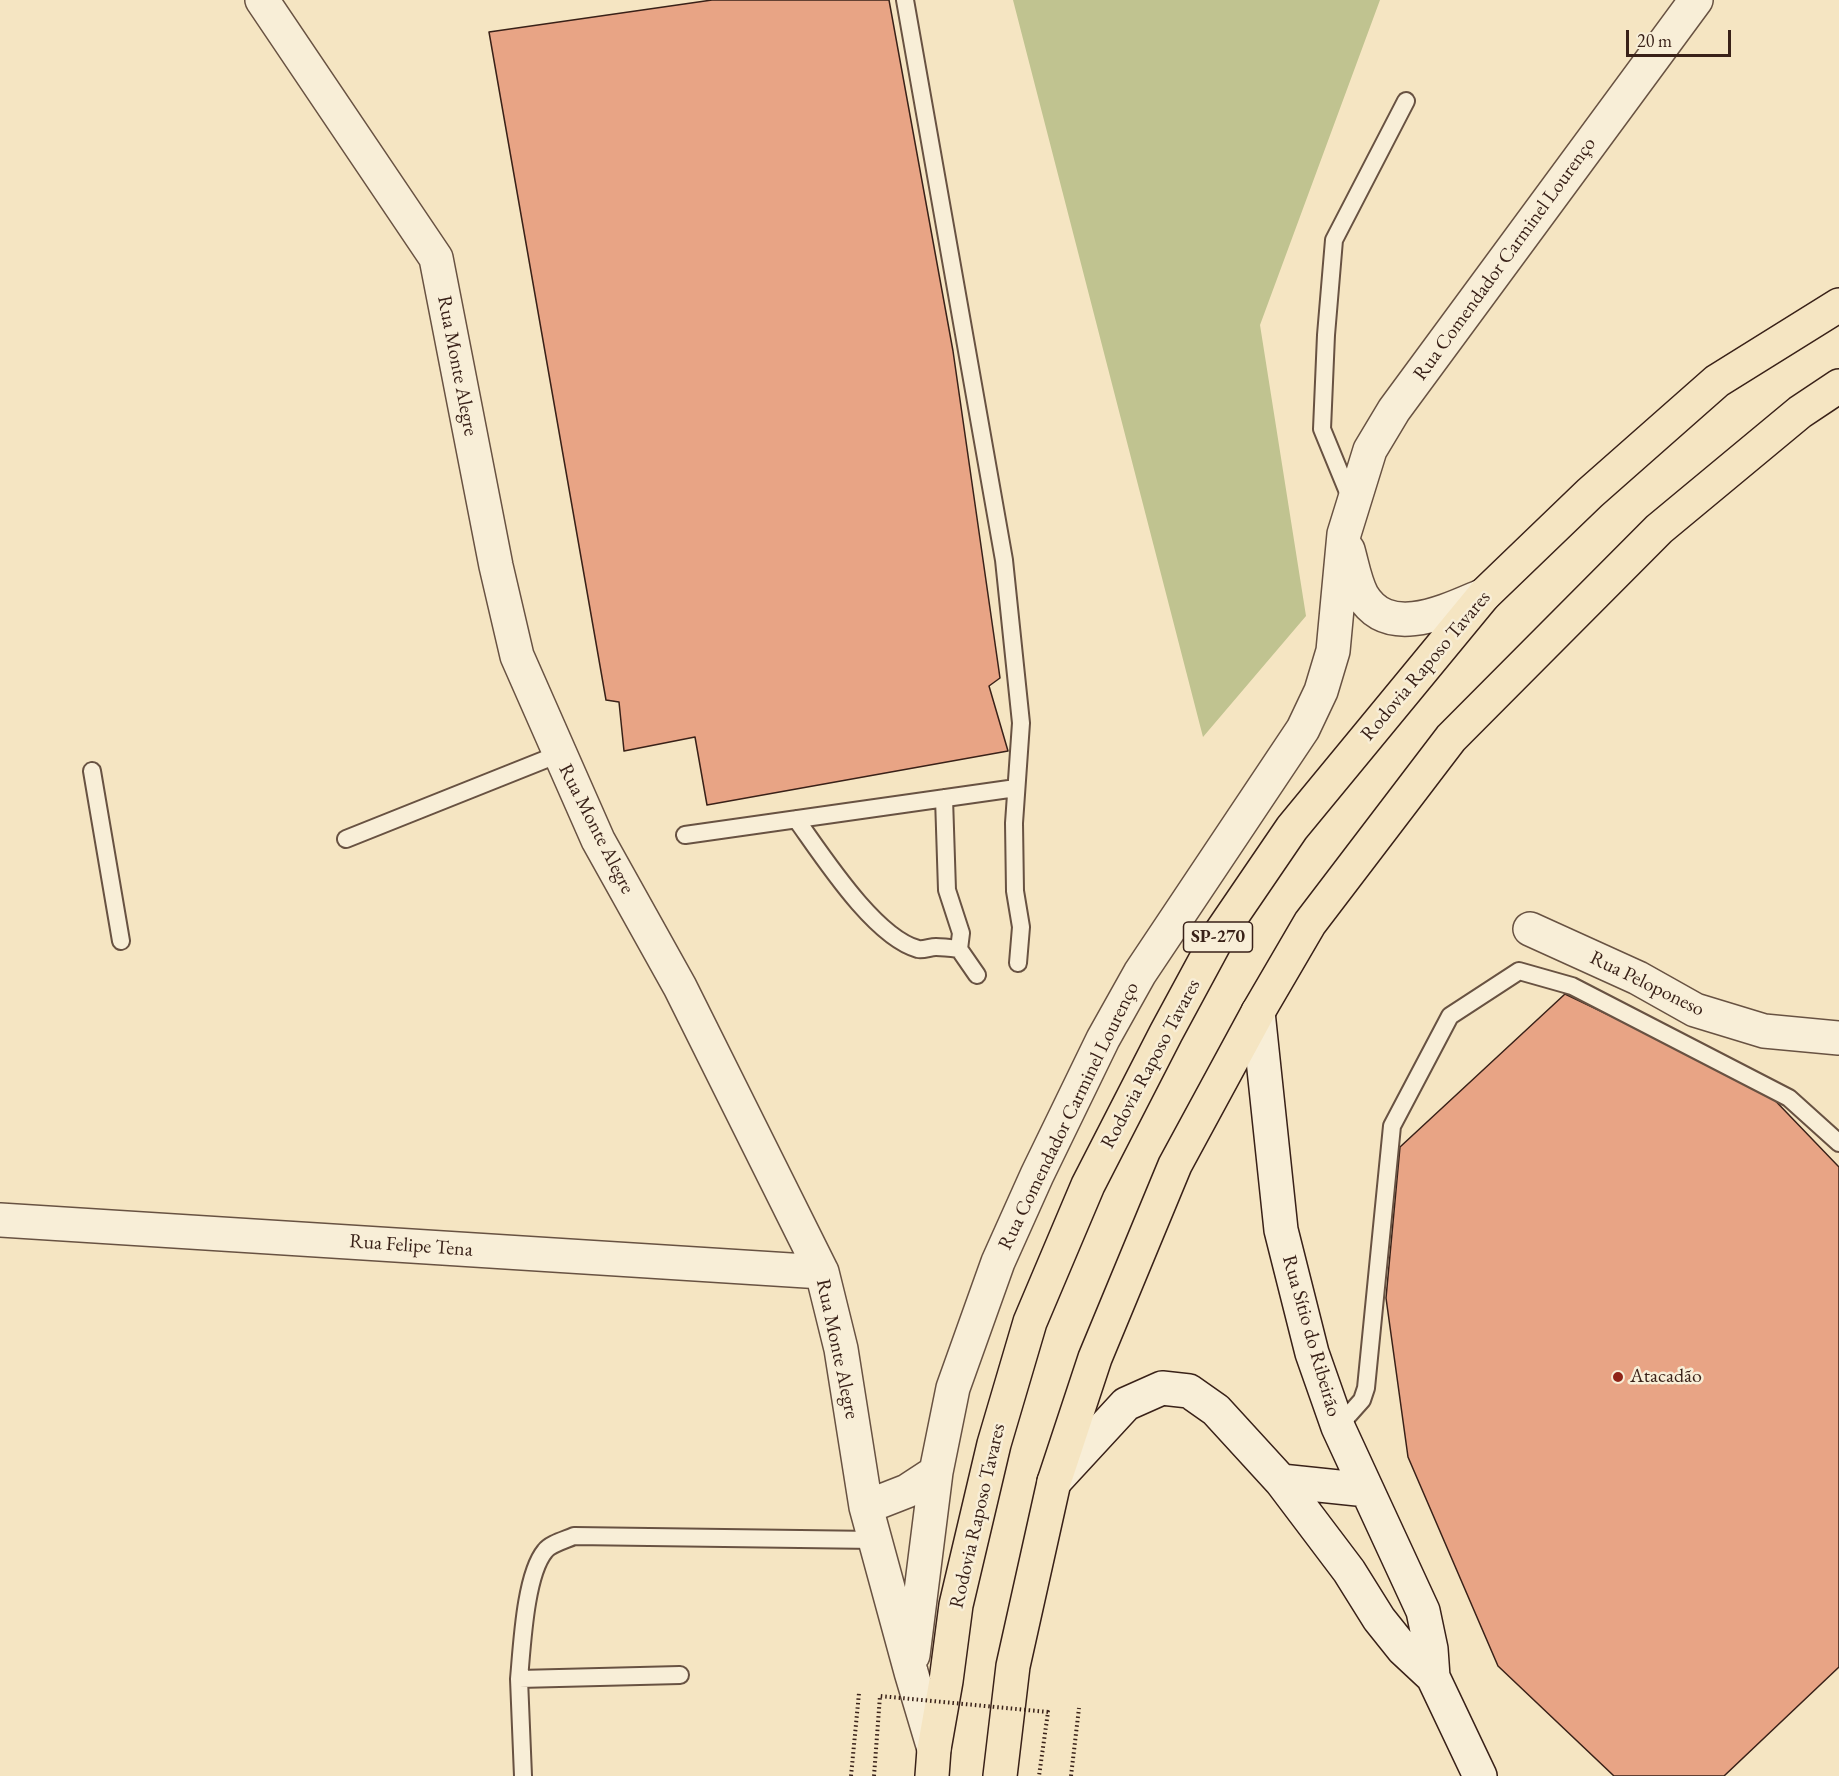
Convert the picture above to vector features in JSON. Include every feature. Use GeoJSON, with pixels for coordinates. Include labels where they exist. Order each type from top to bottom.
{"type":"FeatureCollection","features":[{"type":"Feature","properties":{"kind":"highway","name":"Rodovia Raposo Tavares"},"geometry":{"type":"LineString","coordinates":[[933,1762],[956,1605],[994,1444],[1030,1322],[1088,1185],[1219,935],[1292,828],[1484,595],[1590,493],[1717,381],[1839,304]]}},
{"type":"Feature","properties":{"kind":"highway"},"geometry":{"type":"LineString","coordinates":[[1000,1776],[1013,1666],[1054,1482],[1095,1358],[1175,1165],[1258,1012],[1310,923],[1451,738],[1659,529],[1800,412],[1839,386]]}},
{"type":"Feature","properties":{"kind":"street","name":"Rua Monte Alegre"},"geometry":{"type":"LineString","coordinates":[[262,0],[436,258],[496,566],[517,656],[598,840],[680,987],[822,1272],[841,1349],[866,1507],[933,1762]]}},
{"type":"Feature","properties":{"kind":"street","name":"Rua Comendador Carminel Lourenço"},"geometry":{"type":"LineString","coordinates":[[911,1672],[936,1472],[953,1388],[998,1262],[1103,1039],[1140,974],[1303,729],[1322,691],[1334,651],[1348,519],[1370,450],[1394,410],[1696,0]]}},
{"type":"Feature","properties":{"kind":"street"},"geometry":{"type":"LineString","coordinates":[[1348,519],[1362,594],[1378,613],[1404,620],[1435,616],[1484,595]]}},
{"type":"Feature","properties":{"kind":"street","name":"Rua Peloponeso"},"geometry":{"type":"LineString","coordinates":[[1530,929],[1638,978],[1695,1011],[1764,1031],[1839,1038]]}},
{"type":"Feature","properties":{"kind":"street","name":"Rua Sítio do Ribeirão"},"geometry":{"type":"LineString","coordinates":[[1258,1012],[1281,1230],[1312,1353],[1338,1427],[1423,1611],[1431,1649],[1433,1677],[1480,1776]]}},
{"type":"Feature","properties":{"kind":"street","name":"Rua Felipe Tena"},"geometry":{"type":"LineString","coordinates":[[0,1220],[822,1272]]}},
{"type":"Feature","properties":{"kind":"street","name":"Rua Sítio do Ribeirão"},"geometry":{"type":"LineString","coordinates":[[1054,1482],[1126,1404],[1162,1388],[1189,1391],[1216,1410],[1281,1481],[1349,1571],[1379,1619],[1403,1649],[1433,1677]]}},
{"type":"Feature","properties":{"kind":"street"},"geometry":{"type":"LineString","coordinates":[[866,1507],[907,1491],[936,1472]]}},
{"type":"Feature","properties":{"kind":"street"},"geometry":{"type":"LineString","coordinates":[[1281,1481],[1367,1490]]}},
{"type":"Feature","properties":{"kind":"lane"},"geometry":{"type":"LineString","coordinates":[[905,0],[1004,560],[1021,723],[1016,788],[1015,891],[1021,927],[1018,963]]}},
{"type":"Feature","properties":{"kind":"lane"},"geometry":{"type":"LineString","coordinates":[[1348,519],[1322,429],[1326,335],[1334,240],[1406,100]]}},
{"type":"Feature","properties":{"kind":"lane"},"geometry":{"type":"LineString","coordinates":[[346,838],[559,754]]}},
{"type":"Feature","properties":{"kind":"lane"},"geometry":{"type":"LineString","coordinates":[[92,771],[121,941]]}},
{"type":"Feature","properties":{"kind":"lane"},"geometry":{"type":"LineString","coordinates":[[685,835],[1016,788]]}},
{"type":"Feature","properties":{"kind":"lane"},"geometry":{"type":"LineString","coordinates":[[944,798],[947,890],[961,933],[959,949],[977,975]]}},
{"type":"Feature","properties":{"kind":"lane"},"geometry":{"type":"LineString","coordinates":[[796,819],[851,895],[904,944],[921,950],[935,947],[959,949]]}},
{"type":"Feature","properties":{"kind":"lane"},"geometry":{"type":"LineString","coordinates":[[1338,1427],[1362,1400],[1366,1388],[1392,1126],[1450,1016],[1519,971],[1572,986],[1789,1098],[1839,1143]]}},
{"type":"Feature","properties":{"kind":"lane"},"geometry":{"type":"LineString","coordinates":[[523,1776],[519,1679],[534,1571],[545,1549],[574,1536],[875,1540]]}},
{"type":"Feature","properties":{"kind":"lane"},"geometry":{"type":"LineString","coordinates":[[519,1679],[680,1676]]}},
{"type":"Feature","properties":{"kind":"path"},"geometry":{"type":"LineString","coordinates":[[851,1776],[859,1693]]}},
{"type":"Feature","properties":{"kind":"path"},"geometry":{"type":"LineString","coordinates":[[873,1776],[880,1696],[1048,1712],[1039,1776]]}},
{"type":"Feature","properties":{"kind":"path"},"geometry":{"type":"LineString","coordinates":[[1071,1776],[1079,1708]]}},
{"type":"Feature","properties":{"kind":"green space"},"geometry":{"type":"Polygon","coordinates":[[[1013,0],[1380,0],[1260,325],[1306,616],[1203,737],[1013,0]]]}},
{"type":"Feature","properties":{"kind":"building"},"geometry":{"type":"Polygon","coordinates":[[[712,0],[889,0],[953,351],[1000,678],[989,686],[1008,751],[707,805],[695,737],[624,751],[619,702],[606,700],[489,32],[712,0]]]}},
{"type":"Feature","properties":{"kind":"building","name":"Atacadão"},"geometry":{"type":"Polygon","coordinates":[[[1565,994],[1764,1089],[1839,1167],[1839,1667],[1724,1776],[1614,1776],[1498,1666],[1408,1457],[1386,1298],[1400,1147],[1565,994]]]}},
{"type":"Feature","properties":{"kind":"place","name":"Atacadão"},"geometry":{"type":"Point","coordinates":[1618,1377]}}]}
